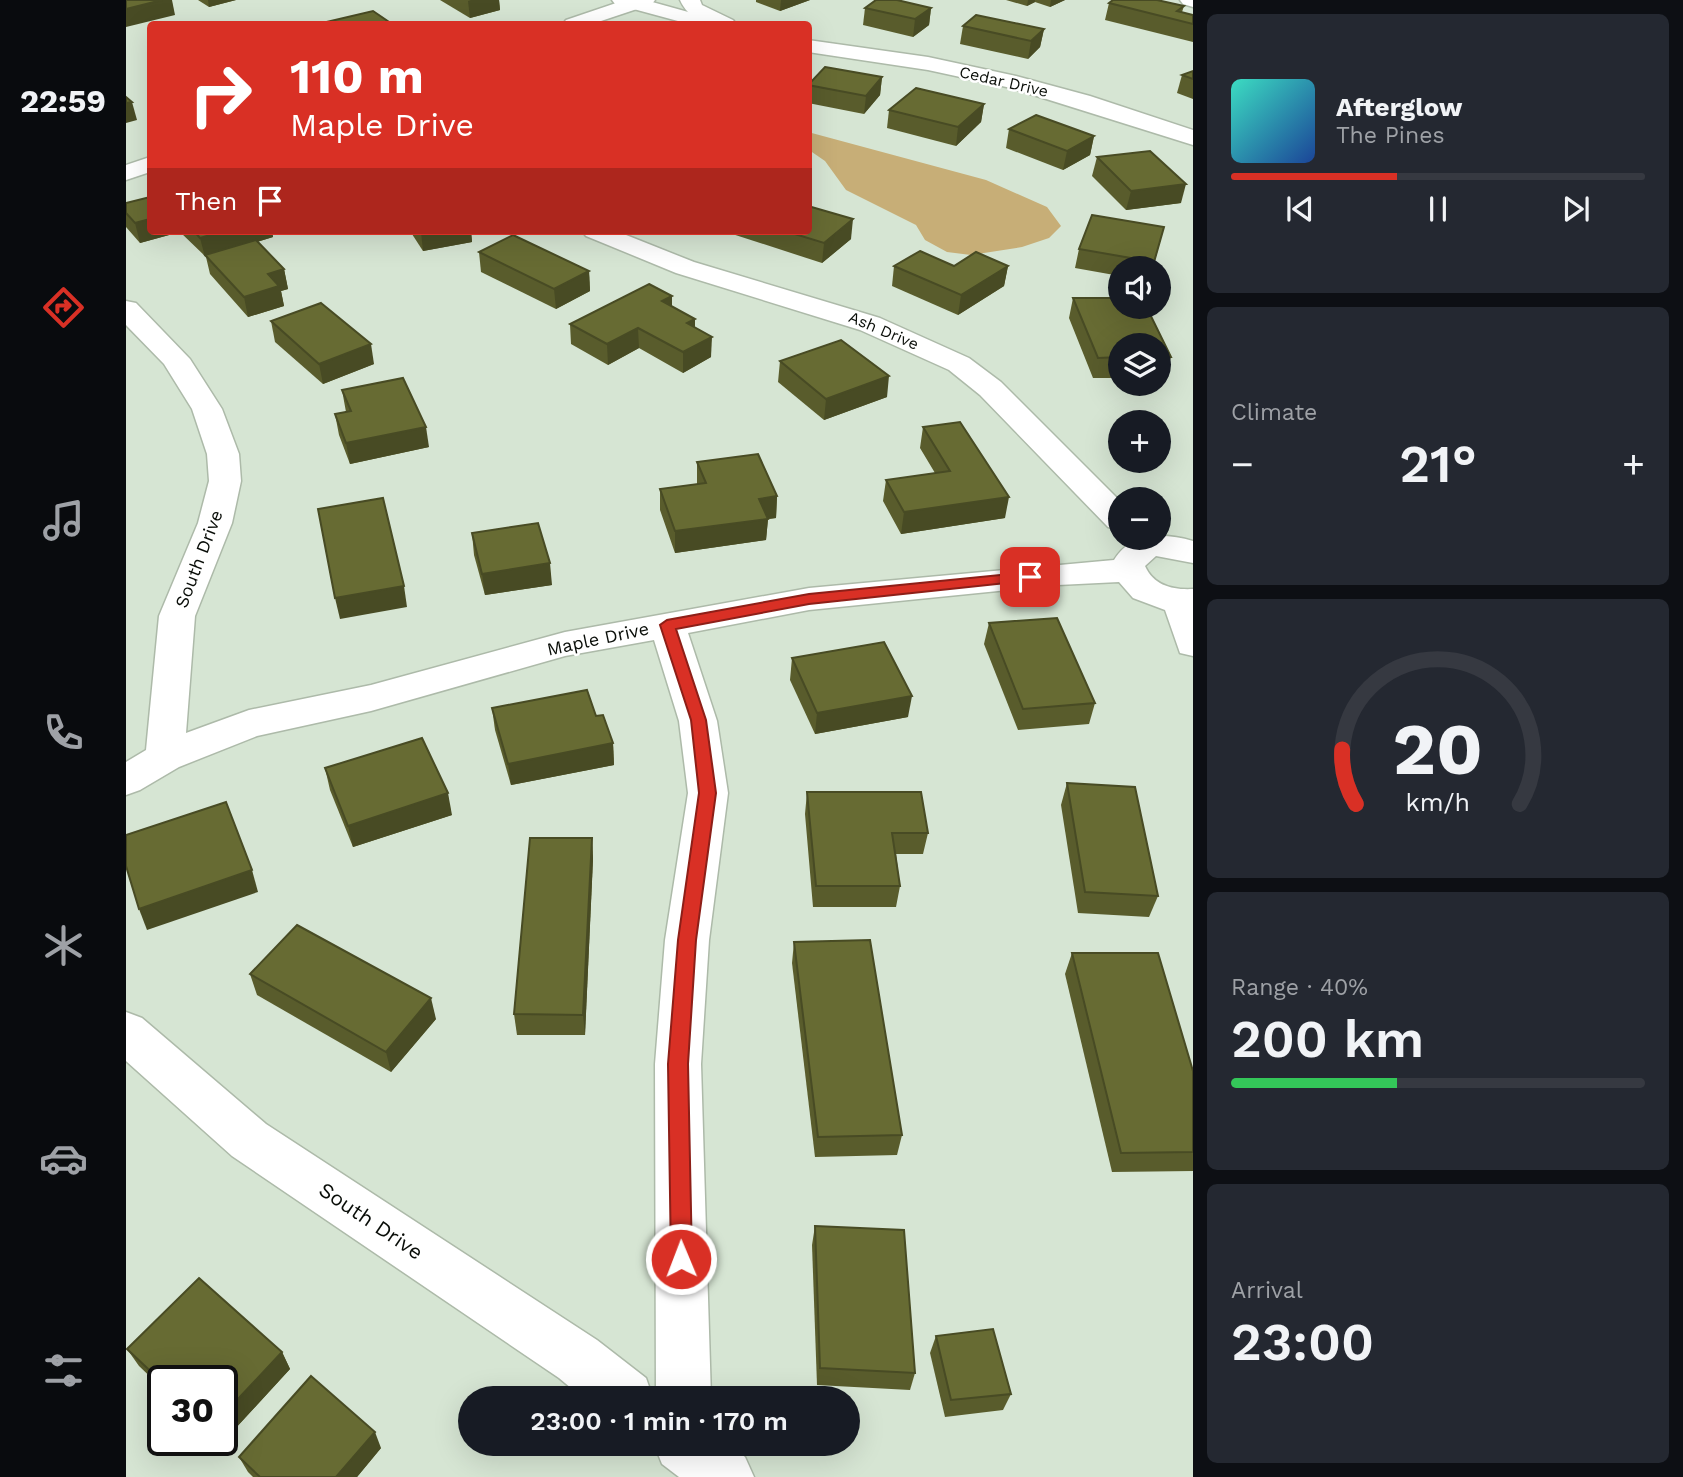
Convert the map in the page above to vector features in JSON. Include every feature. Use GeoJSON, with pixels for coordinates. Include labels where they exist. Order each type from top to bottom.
{"type":"FeatureCollection","features":[{"type":"Feature","properties":{"kind":"street"},"geometry":{"type":"LineString","coordinates":[[573,21],[582,10],[584,0]]}},
{"type":"Feature","properties":{"kind":"street"},"geometry":{"type":"LineString","coordinates":[[690,0],[694,9],[720,21]]}},
{"type":"Feature","properties":{"kind":"street"},"geometry":{"type":"LineString","coordinates":[[579,21],[634,1],[700,21]]}},
{"type":"Feature","properties":{"kind":"street","name":"Cedar Drive"},"geometry":{"type":"LineString","coordinates":[[812,47],[925,63],[988,76],[1056,93],[1193,138]]}},
{"type":"Feature","properties":{"kind":"street"},"geometry":{"type":"LineString","coordinates":[[126,173],[147,165]]}},
{"type":"Feature","properties":{"kind":"street","name":"Ash Drive"},"geometry":{"type":"LineString","coordinates":[[604,235],[721,280],[817,305],[876,324],[962,365],[998,397],[1108,508]]}},
{"type":"Feature","properties":{"kind":"street","name":"South Drive"},"geometry":{"type":"LineString","coordinates":[[126,309],[176,359],[207,409],[223,454],[225,481],[215,523],[177,615],[165,757]]}},
{"type":"Feature","properties":{"kind":"street","name":"Maple Drive"},"geometry":{"type":"LineString","coordinates":[[126,780],[165,757],[249,724],[371,698],[565,644],[809,599],[1058,574],[1163,545],[1193,551]]}},
{"type":"Feature","properties":{"kind":"street"},"geometry":{"type":"LineString","coordinates":[[1138,551],[1137,584],[1160,597],[1188,600],[1183,614],[1193,644]]}},
{"type":"Feature","properties":{"kind":"street"},"geometry":{"type":"LineString","coordinates":[[667,625],[698,720],[708,793],[687,940],[678,1064],[690,1386]]}},
{"type":"Feature","properties":{"kind":"street","name":"South Drive"},"geometry":{"type":"LineString","coordinates":[[126,1032],[249,1140],[578,1359],[611,1386]]}},
{"type":"Feature","properties":{"kind":"shaded area"},"geometry":{"type":"Polygon","coordinates":[[[812,133],[986,180],[1047,207],[1061,226],[1049,238],[1022,247],[971,255],[947,252],[925,240],[916,225],[846,190],[825,161],[812,152],[812,133]]]}},
{"type":"Feature","properties":{"kind":"building"},"geometry":{"type":"Polygon","coordinates":[[[126,0],[162,0],[126,9],[126,0]]]}},
{"type":"Feature","properties":{"kind":"building"},"geometry":{"type":"Polygon","coordinates":[[[876,0],[897,0],[931,8],[915,19],[865,8],[876,0]]]}},
{"type":"Feature","properties":{"kind":"building"},"geometry":{"type":"Polygon","coordinates":[[[1113,0],[1157,0],[1184,6],[1177,11],[1193,15],[1193,24],[1109,3],[1113,0]]]}},
{"type":"Feature","properties":{"kind":"building"},"geometry":{"type":"Polygon","coordinates":[[[373,11],[388,21],[331,21],[373,11]]]}},
{"type":"Feature","properties":{"kind":"building"},"geometry":{"type":"Polygon","coordinates":[[[976,15],[1044,29],[1031,41],[963,26],[976,15]]]}},
{"type":"Feature","properties":{"kind":"building"},"geometry":{"type":"Polygon","coordinates":[[[825,67],[882,77],[866,96],[812,86],[812,81],[825,67]]]}},
{"type":"Feature","properties":{"kind":"building"},"geometry":{"type":"Polygon","coordinates":[[[1193,71],[1193,79],[1182,75],[1193,71]]]}},
{"type":"Feature","properties":{"kind":"building"},"geometry":{"type":"Polygon","coordinates":[[[916,88],[984,104],[958,127],[889,110],[916,88]]]}},
{"type":"Feature","properties":{"kind":"building"},"geometry":{"type":"Polygon","coordinates":[[[1036,115],[1094,136],[1067,151],[1009,129],[1036,115]]]}},
{"type":"Feature","properties":{"kind":"building"},"geometry":{"type":"Polygon","coordinates":[[[1150,151],[1186,184],[1131,191],[1097,157],[1150,151]]]}},
{"type":"Feature","properties":{"kind":"building"},"geometry":{"type":"Polygon","coordinates":[[[147,198],[147,220],[135,223],[126,213],[126,203],[147,198]]]}},
{"type":"Feature","properties":{"kind":"building"},"geometry":{"type":"Polygon","coordinates":[[[812,207],[853,219],[824,243],[798,235],[812,235],[812,207]]]}},
{"type":"Feature","properties":{"kind":"building"},"geometry":{"type":"Polygon","coordinates":[[[1092,215],[1164,227],[1156,256],[1119,256],[1079,249],[1092,215]]]}},
{"type":"Feature","properties":{"kind":"building"},"geometry":{"type":"Polygon","coordinates":[[[513,235],[589,271],[554,289],[479,252],[513,235]]]}},
{"type":"Feature","properties":{"kind":"building"},"geometry":{"type":"Polygon","coordinates":[[[256,240],[284,269],[268,274],[279,286],[244,297],[205,255],[256,240]]]}},
{"type":"Feature","properties":{"kind":"building"},"geometry":{"type":"Polygon","coordinates":[[[920,251],[954,266],[976,252],[1008,266],[961,295],[894,266],[920,251]]]}},
{"type":"Feature","properties":{"kind":"building"},"geometry":{"type":"Polygon","coordinates":[[[649,284],[672,296],[662,301],[695,319],[687,323],[712,337],[683,352],[638,328],[607,344],[570,324],[649,284]]]}},
{"type":"Feature","properties":{"kind":"building"},"geometry":{"type":"Polygon","coordinates":[[[1073,298],[1108,298],[1108,319],[1152,319],[1159,333],[1108,333],[1108,358],[1098,358],[1073,298]]]}},
{"type":"Feature","properties":{"kind":"building"},"geometry":{"type":"Polygon","coordinates":[[[321,303],[371,344],[319,364],[271,321],[321,303]]]}},
{"type":"Feature","properties":{"kind":"building"},"geometry":{"type":"Polygon","coordinates":[[[841,340],[889,376],[826,399],[780,361],[841,340]]]}},
{"type":"Feature","properties":{"kind":"building"},"geometry":{"type":"Polygon","coordinates":[[[403,378],[426,427],[346,443],[335,414],[351,411],[342,390],[403,378]]]}},
{"type":"Feature","properties":{"kind":"building"},"geometry":{"type":"Polygon","coordinates":[[[960,422],[1009,497],[904,512],[886,480],[950,471],[923,427],[960,422]]]}},
{"type":"Feature","properties":{"kind":"building"},"geometry":{"type":"Polygon","coordinates":[[[758,454],[777,496],[759,499],[768,519],[675,531],[660,489],[706,483],[697,462],[758,454]]]}},
{"type":"Feature","properties":{"kind":"building"},"geometry":{"type":"Polygon","coordinates":[[[383,498],[404,586],[335,598],[318,509],[383,498]]]}},
{"type":"Feature","properties":{"kind":"building"},"geometry":{"type":"Polygon","coordinates":[[[538,523],[550,563],[482,574],[472,533],[538,523]]]}},
{"type":"Feature","properties":{"kind":"building"},"geometry":{"type":"Polygon","coordinates":[[[1057,618],[1095,703],[1023,709],[989,623],[1057,618]]]}},
{"type":"Feature","properties":{"kind":"building"},"geometry":{"type":"Polygon","coordinates":[[[884,642],[912,696],[817,713],[792,658],[884,642]]]}},
{"type":"Feature","properties":{"kind":"building"},"geometry":{"type":"Polygon","coordinates":[[[587,690],[596,716],[603,715],[613,743],[508,764],[492,708],[587,690]]]}},
{"type":"Feature","properties":{"kind":"building"},"geometry":{"type":"Polygon","coordinates":[[[422,738],[448,793],[348,826],[325,768],[422,738]]]}},
{"type":"Feature","properties":{"kind":"building"},"geometry":{"type":"Polygon","coordinates":[[[1067,783],[1135,787],[1158,896],[1085,892],[1067,783]]]}},
{"type":"Feature","properties":{"kind":"building"},"geometry":{"type":"Polygon","coordinates":[[[807,792],[921,792],[928,833],[892,833],[900,886],[816,886],[807,792]]]}},
{"type":"Feature","properties":{"kind":"building"},"geometry":{"type":"Polygon","coordinates":[[[226,802],[252,870],[139,909],[126,866],[126,835],[226,802]]]}},
{"type":"Feature","properties":{"kind":"building"},"geometry":{"type":"Polygon","coordinates":[[[530,838],[592,838],[583,1015],[514,1014],[530,838]]]}},
{"type":"Feature","properties":{"kind":"building"},"geometry":{"type":"Polygon","coordinates":[[[297,925],[431,998],[386,1052],[250,974],[297,925]]]}},
{"type":"Feature","properties":{"kind":"building"},"geometry":{"type":"Polygon","coordinates":[[[870,940],[902,1135],[818,1137],[794,942],[870,940]]]}},
{"type":"Feature","properties":{"kind":"building"},"geometry":{"type":"Polygon","coordinates":[[[1072,953],[1158,953],[1193,1071],[1193,1152],[1121,1153],[1072,953]]]}},
{"type":"Feature","properties":{"kind":"building"},"geometry":{"type":"Polygon","coordinates":[[[815,1226],[904,1230],[915,1373],[820,1368],[815,1226]]]}},
{"type":"Feature","properties":{"kind":"building"},"geometry":{"type":"Polygon","coordinates":[[[199,1278],[282,1352],[238,1399],[238,1365],[147,1365],[147,1368],[127,1349],[199,1278]]]}},
{"type":"Feature","properties":{"kind":"building"},"geometry":{"type":"Polygon","coordinates":[[[993,1329],[1011,1394],[951,1400],[936,1336],[993,1329]]]}},
{"type":"Feature","properties":{"kind":"building"},"geometry":{"type":"Polygon","coordinates":[[[311,1376],[375,1432],[336,1477],[260,1477],[239,1457],[311,1376]]]}},
{"type":"Feature","properties":{"kind":"route"},"geometry":{"type":"LineString","coordinates":[[681,1259],[678,1064],[687,940],[708,793],[698,720],[667,625],[809,599],[1030,577]]}}]}
